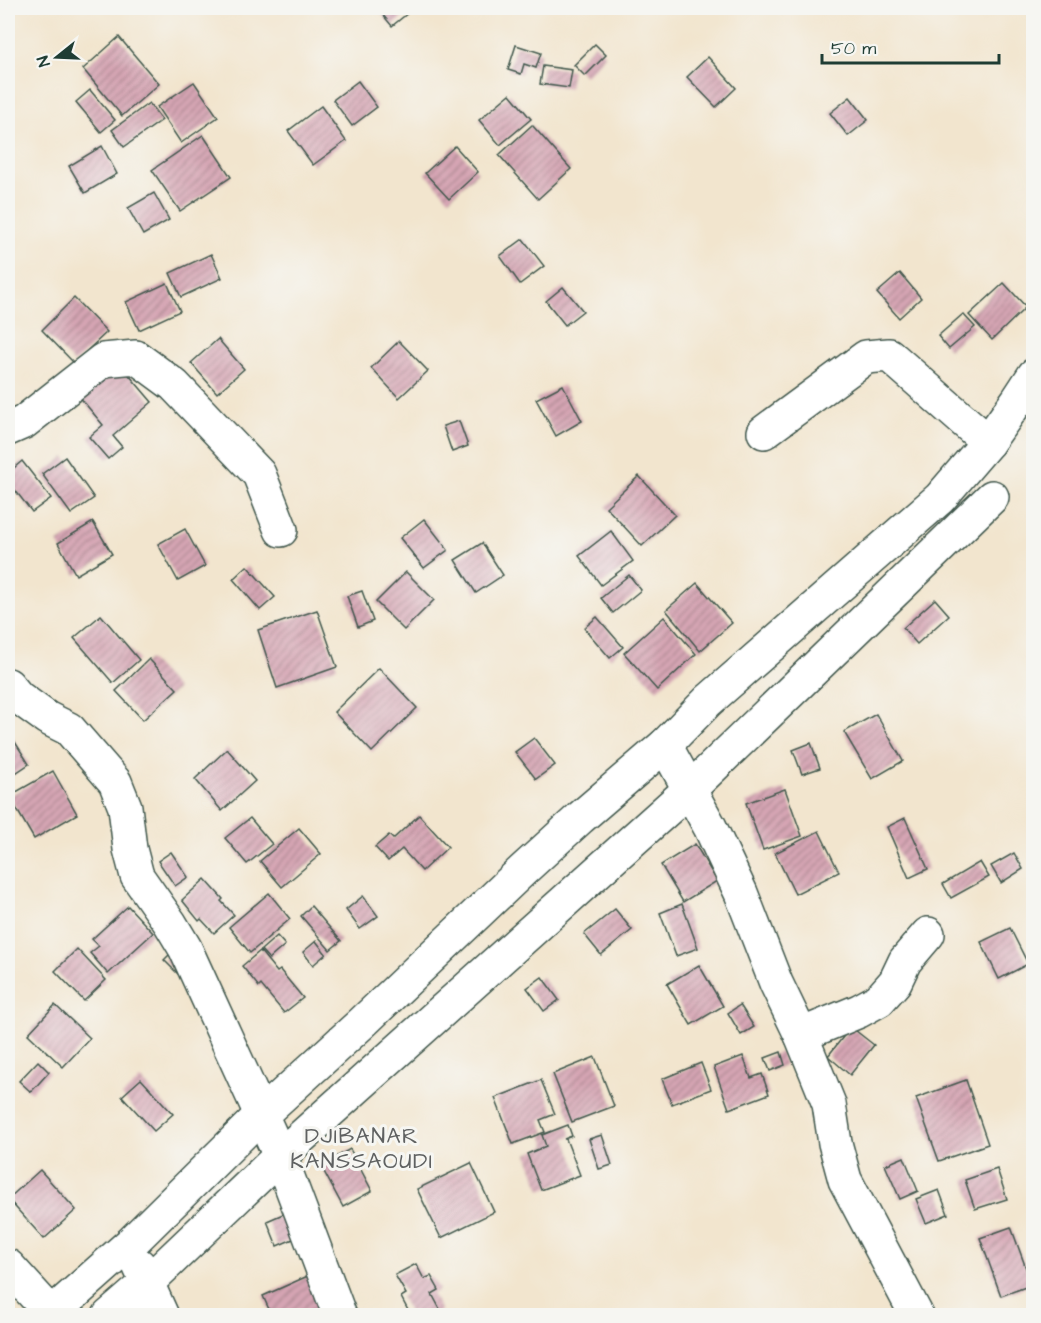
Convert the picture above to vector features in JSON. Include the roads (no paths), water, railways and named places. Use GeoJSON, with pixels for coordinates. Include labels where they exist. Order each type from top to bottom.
{"type":"FeatureCollection","features":[{"type":"Feature","properties":{"kind":"street"},"geometry":{"type":"LineString","coordinates":[[764,432],[866,357],[889,355],[988,442]]}},
{"type":"Feature","properties":{"kind":"street"},"geometry":{"type":"LineString","coordinates":[[8,429],[24,422],[104,360],[136,357],[174,385],[259,474],[281,530]]}},
{"type":"Feature","properties":{"kind":"street"},"geometry":{"type":"LineString","coordinates":[[8,1266],[50,1314],[130,1244],[261,1115],[363,1022],[530,863],[665,745],[708,701],[940,498],[988,442],[1034,375]]}},
{"type":"Feature","properties":{"kind":"street"},"geometry":{"type":"LineString","coordinates":[[109,1316],[147,1283],[280,1156],[690,789],[992,497]]}},
{"type":"Feature","properties":{"kind":"street"},"geometry":{"type":"LineString","coordinates":[[8,685],[18,697],[33,708],[69,729],[116,782],[125,807],[130,849],[137,876],[185,948],[280,1156],[340,1316]]}},
{"type":"Feature","properties":{"kind":"street"},"geometry":{"type":"LineString","coordinates":[[665,745],[710,827],[741,893],[776,983],[801,1035],[829,1104],[835,1143],[845,1180],[917,1316]]}},
{"type":"Feature","properties":{"kind":"street"},"geometry":{"type":"LineString","coordinates":[[801,1035],[859,1011],[879,1000],[895,982],[905,961],[928,934]]}},
{"type":"Feature","properties":{"kind":"street"},"geometry":{"type":"LineString","coordinates":[[130,1244],[162,1316]]}},
{"type":"Feature","properties":{"kind":"district","name":"DJIBANAR KANSSAOUDI"},"geometry":{"type":"Point","coordinates":[362,1148]}}]}
